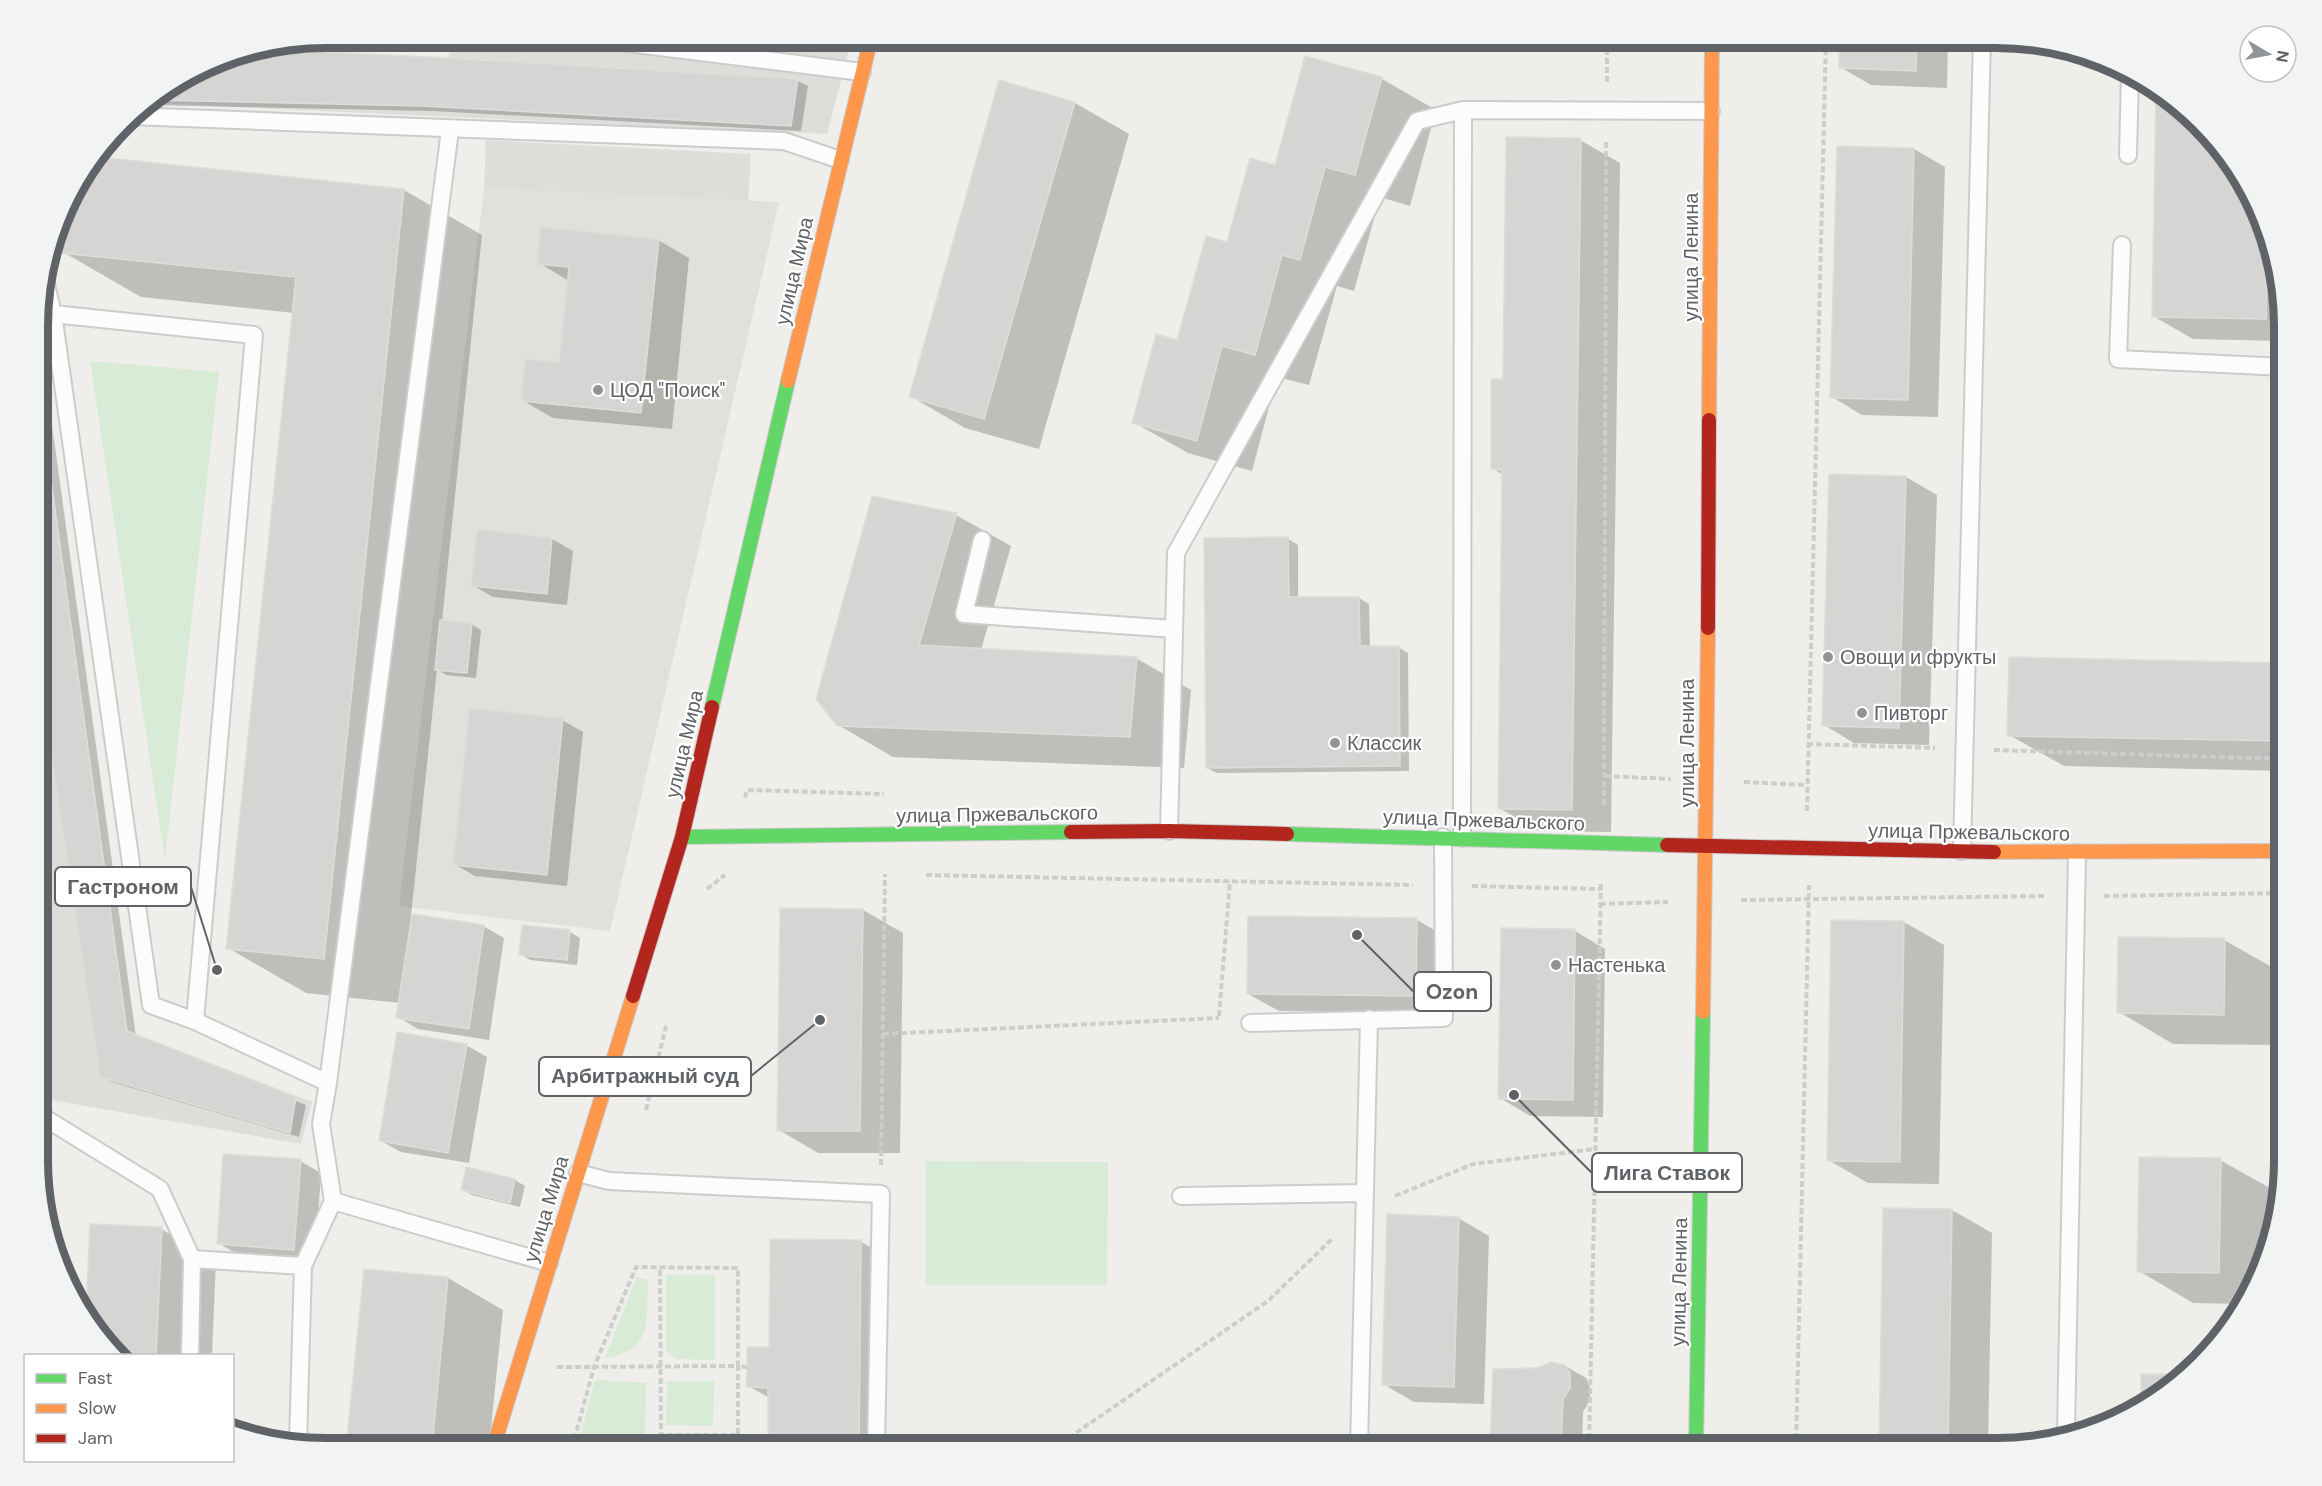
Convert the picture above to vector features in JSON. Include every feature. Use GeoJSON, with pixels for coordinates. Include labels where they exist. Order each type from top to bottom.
{"type":"FeatureCollection","features":[{"type":"Feature","properties":{"kind":"street","name":"улица Мира"},"geometry":{"type":"LineString","coordinates":[[496,1438],[682,837],[840,160],[868,48]]}},
{"type":"Feature","properties":{"kind":"street","name":"улица Ленина"},"geometry":{"type":"LineString","coordinates":[[1696,1438],[1706,846],[1712,48]]}},
{"type":"Feature","properties":{"kind":"street","name":"улица Пржевальского"},"geometry":{"type":"LineString","coordinates":[[682,837],[1169,831],[1808,849],[2077,853],[2274,851]]}},
{"type":"Feature","properties":{"kind":"lane"},"geometry":{"type":"LineString","coordinates":[[668,48],[862,72]]}},
{"type":"Feature","properties":{"kind":"lane"},"geometry":{"type":"LineString","coordinates":[[1962,851],[1982,48]]}},
{"type":"Feature","properties":{"kind":"lane"},"geometry":{"type":"LineString","coordinates":[[2128,154],[2130,82]]}},
{"type":"Feature","properties":{"kind":"lane"},"geometry":{"type":"LineString","coordinates":[[1462,838],[1463,110]]}},
{"type":"Feature","properties":{"kind":"lane"},"geometry":{"type":"LineString","coordinates":[[1169,831],[1176,553],[1417,121],[1463,110],[1711,111]]}},
{"type":"Feature","properties":{"kind":"lane"},"geometry":{"type":"LineString","coordinates":[[144,117],[784,141],[840,160]]}},
{"type":"Feature","properties":{"kind":"lane"},"geometry":{"type":"LineString","coordinates":[[298,1436],[303,1266],[333,1201],[321,1124],[450,130]]}},
{"type":"Feature","properties":{"kind":"lane"},"geometry":{"type":"LineString","coordinates":[[2122,245],[2118,359],[2274,367]]}},
{"type":"Feature","properties":{"kind":"lane"},"geometry":{"type":"LineString","coordinates":[[49,299],[151,1005],[195,1021],[328,1083]]}},
{"type":"Feature","properties":{"kind":"lane"},"geometry":{"type":"LineString","coordinates":[[53,314],[254,335],[195,1021]]}},
{"type":"Feature","properties":{"kind":"lane"},"geometry":{"type":"LineString","coordinates":[[982,540],[964,614],[1174,629]]}},
{"type":"Feature","properties":{"kind":"lane"},"geometry":{"type":"LineString","coordinates":[[1250,1023],[1444,1018],[1443,837]]}},
{"type":"Feature","properties":{"kind":"lane"},"geometry":{"type":"LineString","coordinates":[[2066,1429],[2077,853]]}},
{"type":"Feature","properties":{"kind":"lane"},"geometry":{"type":"LineString","coordinates":[[1359,1438],[1369,1019]]}},
{"type":"Feature","properties":{"kind":"lane"},"geometry":{"type":"LineString","coordinates":[[48,1120],[159,1189],[192,1258],[190,1354]]}},
{"type":"Feature","properties":{"kind":"lane"},"geometry":{"type":"LineString","coordinates":[[578,1173],[609,1181],[880,1194],[876,1438]]}},
{"type":"Feature","properties":{"kind":"lane"},"geometry":{"type":"LineString","coordinates":[[1181,1196],[1365,1200]]}},
{"type":"Feature","properties":{"kind":"lane"},"geometry":{"type":"LineString","coordinates":[[333,1201],[549,1263]]}},
{"type":"Feature","properties":{"kind":"lane"},"geometry":{"type":"LineString","coordinates":[[192,1258],[303,1266]]}},
{"type":"Feature","properties":{"kind":"path"},"geometry":{"type":"LineString","coordinates":[[1589,1438],[1600,889],[1603,844],[1607,48]]}},
{"type":"Feature","properties":{"kind":"path"},"geometry":{"type":"LineString","coordinates":[[1796,1438],[1810,898],[1807,744],[1826,48]]}},
{"type":"Feature","properties":{"kind":"path"},"geometry":{"type":"LineString","coordinates":[[1807,744],[2274,759]]}},
{"type":"Feature","properties":{"kind":"path"},"geometry":{"type":"LineString","coordinates":[[705,890],[729,872]]}},
{"type":"Feature","properties":{"kind":"path"},"geometry":{"type":"LineString","coordinates":[[874,874],[897,874]]}},
{"type":"Feature","properties":{"kind":"path"},"geometry":{"type":"LineString","coordinates":[[880,1194],[885,874]]}},
{"type":"Feature","properties":{"kind":"path"},"geometry":{"type":"LineString","coordinates":[[920,875],[1600,889]]}},
{"type":"Feature","properties":{"kind":"path"},"geometry":{"type":"LineString","coordinates":[[1219,1018],[1230,881]]}},
{"type":"Feature","properties":{"kind":"path"},"geometry":{"type":"LineString","coordinates":[[883,1034],[1219,1018],[1250,1023]]}},
{"type":"Feature","properties":{"kind":"path"},"geometry":{"type":"LineString","coordinates":[[646,1110],[668,1020]]}},
{"type":"Feature","properties":{"kind":"path"},"geometry":{"type":"LineString","coordinates":[[1069,1438],[1268,1301],[1365,1200],[1473,1164],[1595,1149]]}},
{"type":"Feature","properties":{"kind":"path"},"geometry":{"type":"LineString","coordinates":[[575,1438],[594,1367],[636,1267],[738,1268],[738,1435],[661,1435]]}},
{"type":"Feature","properties":{"kind":"path"},"geometry":{"type":"LineString","coordinates":[[660,1268],[661,1438]]}},
{"type":"Feature","properties":{"kind":"path"},"geometry":{"type":"LineString","coordinates":[[517,1368],[747,1367]]}},
{"type":"Feature","properties":{"kind":"shaded area"},"geometry":{"type":"Polygon","coordinates":[[[450,48],[849,48],[827,134],[159,104],[187,85],[220,69],[254,57],[289,50],[448,58],[450,48]]]}},
{"type":"Feature","properties":{"kind":"shaded area"},"geometry":{"type":"Polygon","coordinates":[[[486,140],[751,154],[748,201],[484,188],[486,140]]]}},
{"type":"Feature","properties":{"kind":"shaded area","name":"ЦОД \"Поиск\""},"geometry":{"type":"Polygon","coordinates":[[[484,188],[779,202],[610,931],[399,906],[484,188]]]}},
{"type":"Feature","properties":{"kind":"shaded area"},"geometry":{"type":"Polygon","coordinates":[[[48,458],[127,1031],[312,1102],[301,1144],[48,1099],[48,458]]]}},
{"type":"Feature","properties":{"kind":"green space"},"geometry":{"type":"Polygon","coordinates":[[[90,361],[219,372],[165,860],[90,361]]]}},
{"type":"Feature","properties":{"kind":"green space"},"geometry":{"type":"Polygon","coordinates":[[[926,1161],[1108,1162],[1107,1285],[926,1285],[926,1161]]]}},
{"type":"Feature","properties":{"kind":"green space"},"geometry":{"type":"Polygon","coordinates":[[[666,1275],[715,1275],[715,1360],[675,1359],[666,1350],[666,1275]]]}},
{"type":"Feature","properties":{"kind":"green space"},"geometry":{"type":"Polygon","coordinates":[[[637,1277],[648,1280],[644,1331],[640,1341],[632,1348],[621,1354],[605,1358],[637,1277]]]}},
{"type":"Feature","properties":{"kind":"green space"},"geometry":{"type":"Polygon","coordinates":[[[595,1380],[646,1383],[645,1438],[580,1438],[595,1380]]]}},
{"type":"Feature","properties":{"kind":"green space"},"geometry":{"type":"Polygon","coordinates":[[[667,1381],[714,1381],[713,1426],[666,1425],[667,1381]]]}},
{"type":"Feature","properties":{"kind":"building"},"geometry":{"type":"Polygon","coordinates":[[[1839,48],[1917,48],[1916,71],[1839,68],[1839,48]]]}},
{"type":"Feature","properties":{"kind":"building"},"geometry":{"type":"Polygon","coordinates":[[[289,50],[798,79],[791,126],[421,106],[164,100],[187,85],[220,69],[254,57],[289,50]]]}},
{"type":"Feature","properties":{"kind":"building"},"geometry":{"type":"Polygon","coordinates":[[[1305,56],[1382,77],[1355,175],[1325,167],[1300,260],[1282,255],[1255,355],[1222,346],[1197,441],[1132,423],[1156,334],[1177,340],[1206,236],[1227,242],[1250,158],[1275,165],[1305,56]]]}},
{"type":"Feature","properties":{"kind":"building"},"geometry":{"type":"Polygon","coordinates":[[[999,80],[1075,102],[984,419],[909,397],[999,80]]]}},
{"type":"Feature","properties":{"kind":"building"},"geometry":{"type":"Polygon","coordinates":[[[2156,99],[2193,129],[2217,157],[2237,187],[2253,220],[2267,262],[2266,319],[2152,317],[2156,99]]]}},
{"type":"Feature","properties":{"kind":"building"},"geometry":{"type":"Polygon","coordinates":[[[1506,137],[1581,138],[1572,810],[1498,809],[1502,470],[1491,469],[1491,379],[1503,379],[1506,137]]]}},
{"type":"Feature","properties":{"kind":"building"},"geometry":{"type":"Polygon","coordinates":[[[1837,146],[1914,148],[1908,400],[1830,398],[1837,146]]]}},
{"type":"Feature","properties":{"kind":"building"},"geometry":{"type":"Polygon","coordinates":[[[105,158],[404,189],[324,959],[226,949],[296,277],[61,253],[63,238],[69,220],[85,187],[105,158]]]}},
{"type":"Feature","properties":{"kind":"building"},"geometry":{"type":"Polygon","coordinates":[[[541,227],[659,239],[641,413],[521,401],[525,359],[559,362],[569,267],[537,264],[541,227]]]}},
{"type":"Feature","properties":{"kind":"building"},"geometry":{"type":"Polygon","coordinates":[[[48,458],[127,1031],[296,1097],[290,1133],[100,1077],[48,734],[48,458]]]}},
{"type":"Feature","properties":{"kind":"building"},"geometry":{"type":"Polygon","coordinates":[[[1829,474],[1906,476],[1899,728],[1822,726],[1829,474]]]}},
{"type":"Feature","properties":{"kind":"building"},"geometry":{"type":"Polygon","coordinates":[[[872,496],[957,513],[919,645],[1137,657],[1130,737],[837,726],[816,699],[872,496]]]}},
{"type":"Feature","properties":{"kind":"building"},"geometry":{"type":"Polygon","coordinates":[[[477,529],[552,538],[547,594],[471,586],[477,529]]]}},
{"type":"Feature","properties":{"kind":"building"},"geometry":{"type":"Polygon","coordinates":[[[1288,537],[1289,597],[1359,597],[1360,646],[1399,646],[1400,766],[1206,768],[1204,538],[1288,537]]]}},
{"type":"Feature","properties":{"kind":"building"},"geometry":{"type":"Polygon","coordinates":[[[440,620],[472,623],[467,673],[435,670],[440,620]]]}},
{"type":"Feature","properties":{"kind":"building"},"geometry":{"type":"Polygon","coordinates":[[[2009,657],[2274,663],[2274,741],[2007,736],[2009,657]]]}},
{"type":"Feature","properties":{"kind":"building"},"geometry":{"type":"Polygon","coordinates":[[[469,708],[563,718],[547,875],[453,865],[469,708]]]}},
{"type":"Feature","properties":{"kind":"building"},"geometry":{"type":"Polygon","coordinates":[[[780,908],[863,909],[860,1131],[777,1131],[780,908]]]}},
{"type":"Feature","properties":{"kind":"building"},"geometry":{"type":"Polygon","coordinates":[[[412,914],[484,925],[469,1029],[396,1018],[412,914]]]}},
{"type":"Feature","properties":{"kind":"building"},"geometry":{"type":"Polygon","coordinates":[[[1248,916],[1417,918],[1416,996],[1247,994],[1248,916]]]}},
{"type":"Feature","properties":{"kind":"building"},"geometry":{"type":"Polygon","coordinates":[[[1831,920],[1904,921],[1900,1162],[1827,1161],[1831,920]]]}},
{"type":"Feature","properties":{"kind":"building"},"geometry":{"type":"Polygon","coordinates":[[[522,925],[570,930],[567,960],[519,955],[522,925]]]}},
{"type":"Feature","properties":{"kind":"building"},"geometry":{"type":"Polygon","coordinates":[[[1501,928],[1575,929],[1573,1100],[1498,1099],[1501,928]]]}},
{"type":"Feature","properties":{"kind":"building"},"geometry":{"type":"Polygon","coordinates":[[[2118,937],[2225,938],[2224,1015],[2117,1013],[2118,937]]]}},
{"type":"Feature","properties":{"kind":"building"},"geometry":{"type":"Polygon","coordinates":[[[397,1032],[467,1044],[448,1153],[379,1141],[397,1032]]]}},
{"type":"Feature","properties":{"kind":"building"},"geometry":{"type":"Polygon","coordinates":[[[223,1154],[301,1159],[294,1250],[217,1244],[223,1154]]]}},
{"type":"Feature","properties":{"kind":"building"},"geometry":{"type":"Polygon","coordinates":[[[2139,1157],[2221,1158],[2219,1273],[2137,1272],[2139,1157]]]}},
{"type":"Feature","properties":{"kind":"building"},"geometry":{"type":"Polygon","coordinates":[[[466,1167],[515,1179],[510,1203],[461,1190],[466,1167]]]}},
{"type":"Feature","properties":{"kind":"building"},"geometry":{"type":"Polygon","coordinates":[[[1883,1208],[1952,1209],[1948,1438],[1879,1438],[1883,1208]]]}},
{"type":"Feature","properties":{"kind":"building"},"geometry":{"type":"Polygon","coordinates":[[[1387,1214],[1459,1217],[1454,1387],[1382,1385],[1387,1214]]]}},
{"type":"Feature","properties":{"kind":"building"},"geometry":{"type":"Polygon","coordinates":[[[90,1224],[162,1227],[156,1354],[126,1354],[105,1329],[87,1301],[90,1224]]]}},
{"type":"Feature","properties":{"kind":"building"},"geometry":{"type":"Polygon","coordinates":[[[770,1239],[861,1240],[859,1438],[768,1438],[768,1388],[746,1387],[747,1347],[769,1347],[770,1239]]]}},
{"type":"Feature","properties":{"kind":"building"},"geometry":{"type":"Polygon","coordinates":[[[364,1269],[448,1277],[433,1438],[347,1438],[364,1269]]]}},
{"type":"Feature","properties":{"kind":"building"},"geometry":{"type":"Polygon","coordinates":[[[1551,1362],[1565,1365],[1570,1374],[1570,1388],[1563,1399],[1561,1438],[1490,1438],[1493,1369],[1538,1368],[1551,1362]]]}},
{"type":"Feature","properties":{"kind":"building"},"geometry":{"type":"Polygon","coordinates":[[[2141,1374],[2173,1374],[2165,1381],[2141,1397],[2141,1374]]]}},
{"type":"Feature","properties":{"kind":"traffic: fast"},"geometry":{"type":"LineString","coordinates":[[712,707],[788,381]]}},
{"type":"Feature","properties":{"kind":"traffic: fast"},"geometry":{"type":"LineString","coordinates":[[682,837],[1071,832]]}},
{"type":"Feature","properties":{"kind":"traffic: fast"},"geometry":{"type":"LineString","coordinates":[[1287,834],[1667,845]]}},
{"type":"Feature","properties":{"kind":"traffic: fast"},"geometry":{"type":"LineString","coordinates":[[1696,1438],[1703,1012]]}},
{"type":"Feature","properties":{"kind":"traffic: slow"},"geometry":{"type":"LineString","coordinates":[[788,381],[869,48]]}},
{"type":"Feature","properties":{"kind":"traffic: slow"},"geometry":{"type":"LineString","coordinates":[[1709,420],[1712,48]]}},
{"type":"Feature","properties":{"kind":"traffic: slow"},"geometry":{"type":"LineString","coordinates":[[1703,1012],[1708,628]]}},
{"type":"Feature","properties":{"kind":"traffic: slow"},"geometry":{"type":"LineString","coordinates":[[1994,852],[2274,851]]}},
{"type":"Feature","properties":{"kind":"traffic: slow"},"geometry":{"type":"LineString","coordinates":[[496,1438],[633,996]]}},
{"type":"Feature","properties":{"kind":"traffic: jam"},"geometry":{"type":"LineString","coordinates":[[1708,628],[1709,420]]}},
{"type":"Feature","properties":{"kind":"traffic: jam"},"geometry":{"type":"LineString","coordinates":[[633,996],[682,837],[712,707]]}},
{"type":"Feature","properties":{"kind":"traffic: jam"},"geometry":{"type":"LineString","coordinates":[[1071,832],[1169,831],[1287,834]]}},
{"type":"Feature","properties":{"kind":"traffic: jam"},"geometry":{"type":"LineString","coordinates":[[1667,845],[1994,852]]}},
{"type":"Feature","properties":{"kind":"place","name":"ЦОД \"Поиск\""},"geometry":{"type":"Point","coordinates":[598,390]}},
{"type":"Feature","properties":{"kind":"place","name":"Овощи и фрукты"},"geometry":{"type":"Point","coordinates":[1828,657]}},
{"type":"Feature","properties":{"kind":"place","name":"Пивторг"},"geometry":{"type":"Point","coordinates":[1862,713]}},
{"type":"Feature","properties":{"kind":"place","name":"Классик"},"geometry":{"type":"Point","coordinates":[1335,743]}},
{"type":"Feature","properties":{"kind":"place","name":"Ozon"},"geometry":{"type":"Point","coordinates":[1357,935]}},
{"type":"Feature","properties":{"kind":"place","name":"Настенька"},"geometry":{"type":"Point","coordinates":[1556,965]}},
{"type":"Feature","properties":{"kind":"place","name":"Гастроном"},"geometry":{"type":"Point","coordinates":[217,970]}},
{"type":"Feature","properties":{"kind":"place","name":"Арбитражный суд"},"geometry":{"type":"Point","coordinates":[820,1020]}},
{"type":"Feature","properties":{"kind":"place","name":"Лига Ставок"},"geometry":{"type":"Point","coordinates":[1514,1095]}}]}
